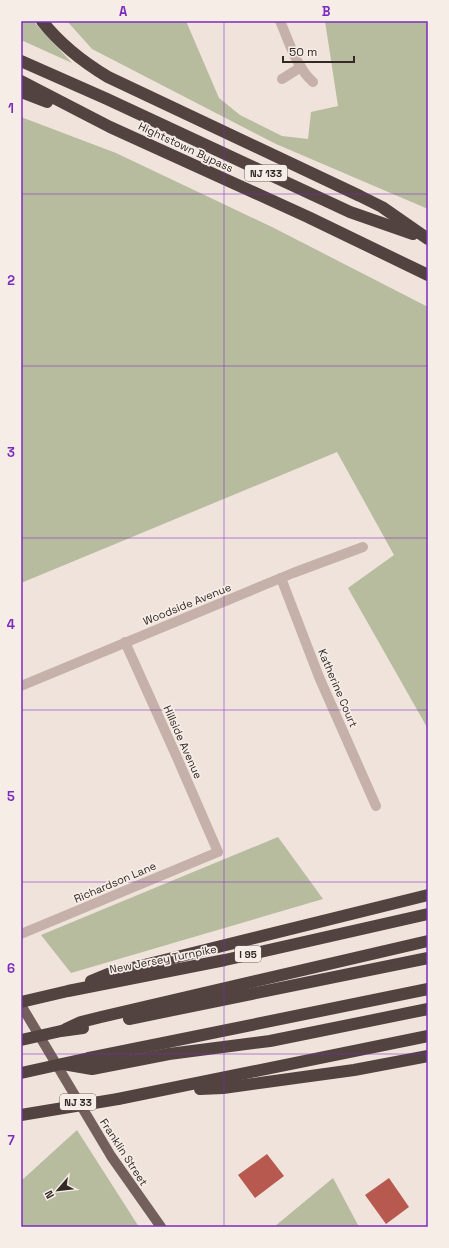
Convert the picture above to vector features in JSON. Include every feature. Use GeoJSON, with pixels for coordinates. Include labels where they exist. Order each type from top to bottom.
{"type":"FeatureCollection","features":[{"type":"Feature","properties":{"kind":"highway"},"geometry":{"type":"LineString","coordinates":[[42,21],[55,36],[82,60],[108,77],[382,207],[428,240]]}},
{"type":"Feature","properties":{"kind":"highway"},"geometry":{"type":"LineString","coordinates":[[21,53],[107,98]]}},
{"type":"Feature","properties":{"kind":"highway","name":"Hightstown Bypass"},"geometry":{"type":"LineString","coordinates":[[21,61],[107,98],[350,212],[428,240]]}},
{"type":"Feature","properties":{"kind":"highway","name":"Hightstown Bypass"},"geometry":{"type":"LineString","coordinates":[[21,81],[110,126],[308,217],[428,275]]}},
{"type":"Feature","properties":{"kind":"highway"},"geometry":{"type":"LineString","coordinates":[[21,92],[110,126]]}},
{"type":"Feature","properties":{"kind":"highway"},"geometry":{"type":"LineString","coordinates":[[68,991],[108,974],[428,895]]}},
{"type":"Feature","properties":{"kind":"highway","name":"New Jersey Turnpike"},"geometry":{"type":"LineString","coordinates":[[21,1004],[68,991],[224,960],[428,914]]}},
{"type":"Feature","properties":{"kind":"highway"},"geometry":{"type":"LineString","coordinates":[[21,1040],[428,941]]}},
{"type":"Feature","properties":{"kind":"highway"},"geometry":{"type":"LineString","coordinates":[[82,1025],[428,958]]}},
{"type":"Feature","properties":{"kind":"highway"},"geometry":{"type":"LineString","coordinates":[[90,1064],[428,989]]}},
{"type":"Feature","properties":{"kind":"highway"},"geometry":{"type":"LineString","coordinates":[[21,1073],[62,1064],[90,1064],[283,1039],[428,1009]]}},
{"type":"Feature","properties":{"kind":"highway"},"geometry":{"type":"LineString","coordinates":[[21,1115],[118,1099],[428,1036]]}},
{"type":"Feature","properties":{"kind":"highway"},"geometry":{"type":"LineString","coordinates":[[153,1092],[223,1088],[376,1067],[428,1056]]}},
{"type":"Feature","properties":{"kind":"main road","name":"Franklin Street"},"geometry":{"type":"LineString","coordinates":[[21,1004],[111,1156],[161,1227]]}},
{"type":"Feature","properties":{"kind":"street"},"geometry":{"type":"LineString","coordinates":[[280,21],[301,68],[313,82]]}},
{"type":"Feature","properties":{"kind":"street"},"geometry":{"type":"LineString","coordinates":[[282,79],[301,68]]}},
{"type":"Feature","properties":{"kind":"street","name":"Woodside Avenue"},"geometry":{"type":"LineString","coordinates":[[21,686],[281,578],[363,547]]}},
{"type":"Feature","properties":{"kind":"street","name":"Katherine Court"},"geometry":{"type":"LineString","coordinates":[[281,578],[319,677],[376,806]]}},
{"type":"Feature","properties":{"kind":"street","name":"Hillside Avenue"},"geometry":{"type":"LineString","coordinates":[[125,642],[218,852]]}},
{"type":"Feature","properties":{"kind":"street","name":"Richardson Lane"},"geometry":{"type":"LineString","coordinates":[[21,934],[218,852]]}},
{"type":"Feature","properties":{"kind":"green space"},"geometry":{"type":"Polygon","coordinates":[[[21,21],[33,21],[72,63],[21,40],[21,21]]]}},
{"type":"Feature","properties":{"kind":"green space"},"geometry":{"type":"Polygon","coordinates":[[[67,21],[186,21],[219,98],[240,115],[282,136],[308,139],[311,112],[338,106],[325,21],[428,21],[428,209],[276,144],[92,49],[67,21]]]}},
{"type":"Feature","properties":{"kind":"green space"},"geometry":{"type":"Polygon","coordinates":[[[21,117],[116,153],[272,227],[428,307],[428,729],[348,588],[394,555],[337,452],[21,583],[21,117]]]}},
{"type":"Feature","properties":{"kind":"green space"},"geometry":{"type":"Polygon","coordinates":[[[278,837],[323,899],[71,973],[41,935],[278,837]]]}},
{"type":"Feature","properties":{"kind":"green space"},"geometry":{"type":"Polygon","coordinates":[[[77,1130],[139,1227],[21,1227],[21,1181],[77,1130]]]}},
{"type":"Feature","properties":{"kind":"green space"},"geometry":{"type":"Polygon","coordinates":[[[333,1178],[359,1227],[274,1227],[333,1178]]]}},
{"type":"Feature","properties":{"kind":"building"},"geometry":{"type":"Polygon","coordinates":[[[267,1154],[284,1176],[255,1198],[238,1175],[267,1154]]]}},
{"type":"Feature","properties":{"kind":"building"},"geometry":{"type":"Polygon","coordinates":[[[389,1178],[409,1207],[386,1224],[365,1195],[389,1178]]]}}]}
